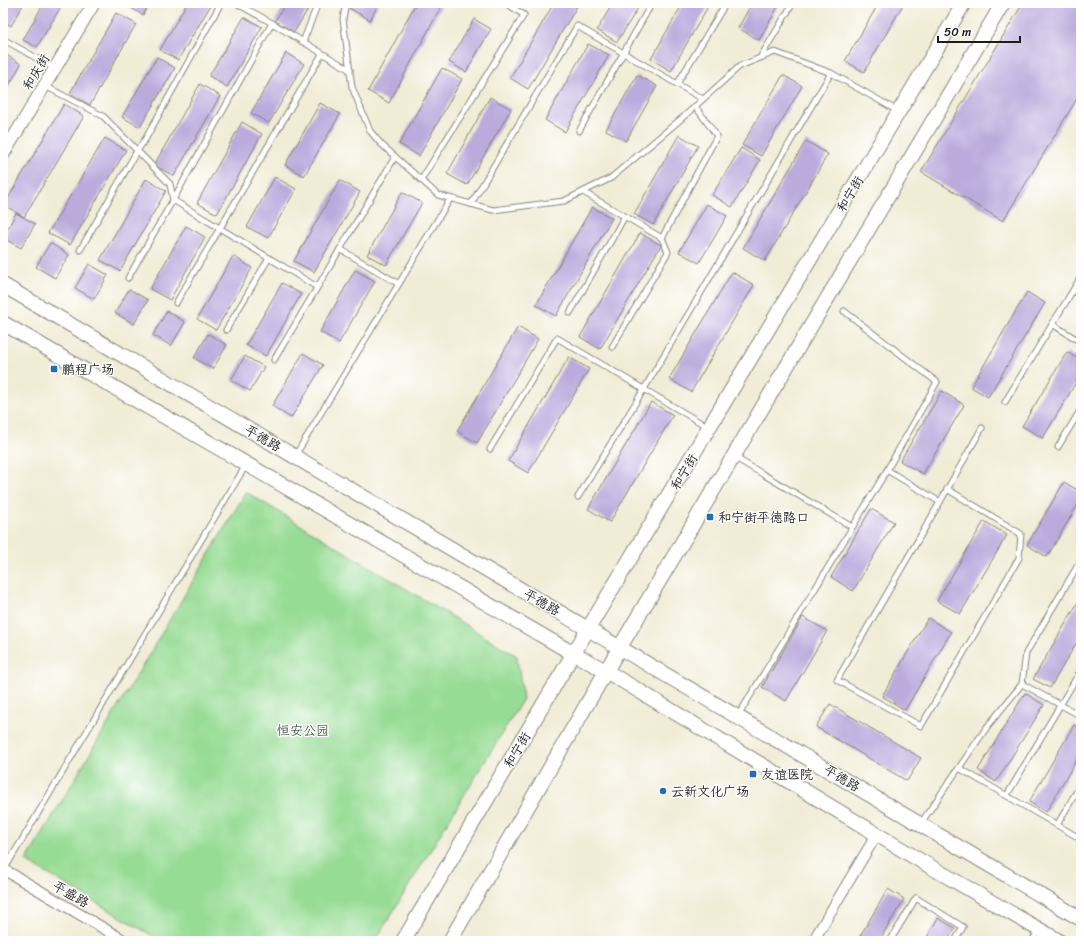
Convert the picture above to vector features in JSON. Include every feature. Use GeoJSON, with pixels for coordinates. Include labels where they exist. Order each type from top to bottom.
{"type":"FeatureCollection","features":[{"type":"Feature","properties":{"kind":"main road","name":"和宁街"},"geometry":{"type":"LineString","coordinates":[[403,941],[588,629],[964,3]]}},
{"type":"Feature","properties":{"kind":"main road"},"geometry":{"type":"LineString","coordinates":[[450,941],[620,647],[1004,3]]}},
{"type":"Feature","properties":{"kind":"main road","name":"平德路"},"geometry":{"type":"LineString","coordinates":[[3,285],[1081,919]]}},
{"type":"Feature","properties":{"kind":"main road"},"geometry":{"type":"LineString","coordinates":[[3,322],[606,672],[877,834],[1036,935],[1058,941]]}},
{"type":"Feature","properties":{"kind":"street","name":"和庆街"},"geometry":{"type":"LineString","coordinates":[[3,155],[94,3]]}},
{"type":"Feature","properties":{"kind":"street"},"geometry":{"type":"LineString","coordinates":[[813,941],[877,834]]}},
{"type":"Feature","properties":{"kind":"street","name":"平盛路"},"geometry":{"type":"LineString","coordinates":[[4,869],[125,941]]}},
{"type":"Feature","properties":{"kind":"lane"},"geometry":{"type":"LineString","coordinates":[[80,250],[146,138],[221,3]]}},
{"type":"Feature","properties":{"kind":"lane"},"geometry":{"type":"LineString","coordinates":[[236,3],[350,70]]}},
{"type":"Feature","properties":{"kind":"lane"},"geometry":{"type":"LineString","coordinates":[[303,42],[318,3]]}},
{"type":"Feature","properties":{"kind":"lane"},"geometry":{"type":"LineString","coordinates":[[346,3],[342,19],[352,87],[370,131],[381,144],[438,195],[493,210],[564,201],[611,178],[740,66],[775,52],[831,73],[899,112]]}},
{"type":"Feature","properties":{"kind":"lane"},"geometry":{"type":"LineString","coordinates":[[421,180],[524,15],[506,3]]}},
{"type":"Feature","properties":{"kind":"lane"},"geometry":{"type":"LineString","coordinates":[[579,131],[652,3]]}},
{"type":"Feature","properties":{"kind":"lane"},"geometry":{"type":"LineString","coordinates":[[678,84],[726,3]]}},
{"type":"Feature","properties":{"kind":"lane"},"geometry":{"type":"LineString","coordinates":[[760,58],[793,3]]}},
{"type":"Feature","properties":{"kind":"lane"},"geometry":{"type":"LineString","coordinates":[[128,278],[272,23]]}},
{"type":"Feature","properties":{"kind":"lane"},"geometry":{"type":"LineString","coordinates":[[471,204],[577,26],[703,99]]}},
{"type":"Feature","properties":{"kind":"lane"},"geometry":{"type":"LineString","coordinates":[[3,39],[55,68]]}},
{"type":"Feature","properties":{"kind":"lane"},"geometry":{"type":"LineString","coordinates":[[176,303],[322,54]]}},
{"type":"Feature","properties":{"kind":"lane"},"geometry":{"type":"LineString","coordinates":[[578,496],[644,389],[831,73]]}},
{"type":"Feature","properties":{"kind":"lane"},"geometry":{"type":"LineString","coordinates":[[44,86],[103,116],[170,184],[173,200],[317,287]]}},
{"type":"Feature","properties":{"kind":"lane"},"geometry":{"type":"LineString","coordinates":[[662,238],[717,136],[695,106]]}},
{"type":"Feature","properties":{"kind":"lane"},"geometry":{"type":"LineString","coordinates":[[274,360],[395,157]]}},
{"type":"Feature","properties":{"kind":"lane"},"geometry":{"type":"LineString","coordinates":[[583,192],[662,238],[668,252],[612,347]]}},
{"type":"Feature","properties":{"kind":"lane"},"geometry":{"type":"LineString","coordinates":[[295,456],[450,198]]}},
{"type":"Feature","properties":{"kind":"lane"},"geometry":{"type":"LineString","coordinates":[[570,313],[625,216]]}},
{"type":"Feature","properties":{"kind":"lane"},"geometry":{"type":"LineString","coordinates":[[340,249],[399,284]]}},
{"type":"Feature","properties":{"kind":"lane"},"geometry":{"type":"LineString","coordinates":[[226,330],[269,258]]}},
{"type":"Feature","properties":{"kind":"lane"},"geometry":{"type":"LineString","coordinates":[[1005,402],[1081,276]]}},
{"type":"Feature","properties":{"kind":"lane"},"geometry":{"type":"LineString","coordinates":[[738,716],[887,470],[937,382],[844,311]]}},
{"type":"Feature","properties":{"kind":"lane"},"geometry":{"type":"LineString","coordinates":[[1052,324],[1081,342]]}},
{"type":"Feature","properties":{"kind":"lane"},"geometry":{"type":"LineString","coordinates":[[490,450],[557,338],[710,428]]}},
{"type":"Feature","properties":{"kind":"lane"},"geometry":{"type":"LineString","coordinates":[[1058,447],[1081,409]]}},
{"type":"Feature","properties":{"kind":"lane"},"geometry":{"type":"LineString","coordinates":[[947,489],[1021,534],[1019,558],[921,726],[837,680],[982,428]]}},
{"type":"Feature","properties":{"kind":"lane"},"geometry":{"type":"LineString","coordinates":[[734,457],[852,527]]}},
{"type":"Feature","properties":{"kind":"lane"},"geometry":{"type":"LineString","coordinates":[[4,869],[246,464]]}},
{"type":"Feature","properties":{"kind":"lane"},"geometry":{"type":"LineString","coordinates":[[887,470],[940,502]]}},
{"type":"Feature","properties":{"kind":"lane"},"geometry":{"type":"LineString","coordinates":[[921,824],[987,727],[1022,684],[1026,653],[1079,567],[1081,560]]}},
{"type":"Feature","properties":{"kind":"lane"},"geometry":{"type":"LineString","coordinates":[[1007,795],[1081,670]]}},
{"type":"Feature","properties":{"kind":"lane"},"geometry":{"type":"LineString","coordinates":[[1022,684],[1081,716]]}},
{"type":"Feature","properties":{"kind":"lane"},"geometry":{"type":"LineString","coordinates":[[959,768],[1081,839]]}},
{"type":"Feature","properties":{"kind":"lane"},"geometry":{"type":"LineString","coordinates":[[1057,825],[1081,784]]}},
{"type":"Feature","properties":{"kind":"lane"},"geometry":{"type":"LineString","coordinates":[[890,941],[916,898],[963,927],[955,941]]}},
{"type":"Feature","properties":{"kind":"green space","name":"恒安公园"},"geometry":{"type":"Polygon","coordinates":[[[246,492],[517,656],[523,699],[375,941],[161,941],[26,861],[246,492]]]}},
{"type":"Feature","properties":{"kind":"building"},"geometry":{"type":"Polygon","coordinates":[[[3,3],[24,3],[11,26],[3,21],[3,3]]]}},
{"type":"Feature","properties":{"kind":"building"},"geometry":{"type":"Polygon","coordinates":[[[44,3],[63,3],[37,47],[23,40],[44,3]]]}},
{"type":"Feature","properties":{"kind":"building"},"geometry":{"type":"Polygon","coordinates":[[[122,3],[149,3],[143,15],[122,3]]]}},
{"type":"Feature","properties":{"kind":"building"},"geometry":{"type":"Polygon","coordinates":[[[187,3],[212,3],[178,60],[160,50],[187,3]]]}},
{"type":"Feature","properties":{"kind":"building"},"geometry":{"type":"Polygon","coordinates":[[[286,3],[312,3],[294,32],[275,21],[286,3]]]}},
{"type":"Feature","properties":{"kind":"building"},"geometry":{"type":"Polygon","coordinates":[[[352,3],[379,3],[370,20],[349,8],[352,3]]]}},
{"type":"Feature","properties":{"kind":"building"},"geometry":{"type":"Polygon","coordinates":[[[416,3],[443,3],[389,103],[368,91],[416,3]]]}},
{"type":"Feature","properties":{"kind":"building"},"geometry":{"type":"Polygon","coordinates":[[[554,3],[579,3],[528,89],[510,78],[554,3]]]}},
{"type":"Feature","properties":{"kind":"building"},"geometry":{"type":"Polygon","coordinates":[[[613,3],[641,3],[617,42],[597,30],[613,3]]]}},
{"type":"Feature","properties":{"kind":"building"},"geometry":{"type":"Polygon","coordinates":[[[683,3],[710,3],[671,71],[651,59],[683,3]]]}},
{"type":"Feature","properties":{"kind":"building"},"geometry":{"type":"Polygon","coordinates":[[[752,3],[780,3],[759,40],[738,28],[752,3]]]}},
{"type":"Feature","properties":{"kind":"building"},"geometry":{"type":"Polygon","coordinates":[[[879,3],[904,3],[864,72],[845,61],[879,3]]]}},
{"type":"Feature","properties":{"kind":"building"},"geometry":{"type":"Polygon","coordinates":[[[1023,3],[1081,3],[1081,92],[1003,221],[921,172],[1023,3]]]}},
{"type":"Feature","properties":{"kind":"building"},"geometry":{"type":"Polygon","coordinates":[[[116,13],[136,24],[90,105],[70,93],[116,13]]]}},
{"type":"Feature","properties":{"kind":"building"},"geometry":{"type":"Polygon","coordinates":[[[244,17],[262,27],[227,87],[209,76],[244,17]]]}},
{"type":"Feature","properties":{"kind":"building"},"geometry":{"type":"Polygon","coordinates":[[[474,19],[491,29],[466,72],[449,62],[474,19]]]}},
{"type":"Feature","properties":{"kind":"building"},"geometry":{"type":"Polygon","coordinates":[[[588,44],[609,55],[565,132],[545,120],[588,44]]]}},
{"type":"Feature","properties":{"kind":"building"},"geometry":{"type":"Polygon","coordinates":[[[286,53],[304,64],[269,123],[251,113],[286,53]]]}},
{"type":"Feature","properties":{"kind":"building"},"geometry":{"type":"Polygon","coordinates":[[[5,54],[21,64],[3,96],[3,58],[5,54]]]}},
{"type":"Feature","properties":{"kind":"building"},"geometry":{"type":"Polygon","coordinates":[[[157,57],[175,68],[140,127],[122,117],[157,57]]]}},
{"type":"Feature","properties":{"kind":"building"},"geometry":{"type":"Polygon","coordinates":[[[442,68],[462,79],[419,156],[399,144],[442,68]]]}},
{"type":"Feature","properties":{"kind":"building"},"geometry":{"type":"Polygon","coordinates":[[[637,75],[657,86],[626,141],[606,130],[637,75]]]}},
{"type":"Feature","properties":{"kind":"building"},"geometry":{"type":"Polygon","coordinates":[[[783,75],[802,86],[761,156],[742,145],[783,75]]]}},
{"type":"Feature","properties":{"kind":"building"},"geometry":{"type":"Polygon","coordinates":[[[200,84],[220,96],[174,176],[154,165],[200,84]]]}},
{"type":"Feature","properties":{"kind":"building"},"geometry":{"type":"Polygon","coordinates":[[[490,97],[511,109],[467,185],[447,174],[490,97]]]}},
{"type":"Feature","properties":{"kind":"building"},"geometry":{"type":"Polygon","coordinates":[[[320,103],[340,114],[304,176],[285,165],[320,103]]]}},
{"type":"Feature","properties":{"kind":"building"},"geometry":{"type":"Polygon","coordinates":[[[64,104],[84,116],[24,217],[4,205],[64,104]]]}},
{"type":"Feature","properties":{"kind":"building"},"geometry":{"type":"Polygon","coordinates":[[[242,122],[262,134],[217,214],[197,203],[242,122]]]}},
{"type":"Feature","properties":{"kind":"building"},"geometry":{"type":"Polygon","coordinates":[[[679,135],[698,146],[653,225],[634,214],[679,135]]]}},
{"type":"Feature","properties":{"kind":"building"},"geometry":{"type":"Polygon","coordinates":[[[105,138],[126,150],[70,245],[48,233],[105,138]]]}},
{"type":"Feature","properties":{"kind":"building"},"geometry":{"type":"Polygon","coordinates":[[[806,141],[828,154],[765,261],[743,248],[806,141]]]}},
{"type":"Feature","properties":{"kind":"building"},"geometry":{"type":"Polygon","coordinates":[[[741,148],[760,160],[732,207],[712,195],[741,148]]]}},
{"type":"Feature","properties":{"kind":"building"},"geometry":{"type":"Polygon","coordinates":[[[275,177],[296,189],[268,238],[247,227],[275,177]]]}},
{"type":"Feature","properties":{"kind":"building"},"geometry":{"type":"Polygon","coordinates":[[[146,179],[166,191],[120,271],[100,260],[146,179]]]}},
{"type":"Feature","properties":{"kind":"building"},"geometry":{"type":"Polygon","coordinates":[[[340,180],[360,192],[314,272],[294,261],[340,180]]]}},
{"type":"Feature","properties":{"kind":"building"},"geometry":{"type":"Polygon","coordinates":[[[402,192],[422,203],[386,265],[367,255],[402,192]]]}},
{"type":"Feature","properties":{"kind":"building"},"geometry":{"type":"Polygon","coordinates":[[[707,204],[727,216],[699,263],[679,252],[707,204]]]}},
{"type":"Feature","properties":{"kind":"building"},"geometry":{"type":"Polygon","coordinates":[[[592,207],[612,218],[556,316],[536,305],[592,207]]]}},
{"type":"Feature","properties":{"kind":"building"},"geometry":{"type":"Polygon","coordinates":[[[16,213],[35,224],[21,248],[3,238],[16,213]]]}},
{"type":"Feature","properties":{"kind":"building"},"geometry":{"type":"Polygon","coordinates":[[[186,226],[205,237],[170,300],[150,289],[186,226]]]}},
{"type":"Feature","properties":{"kind":"building"},"geometry":{"type":"Polygon","coordinates":[[[640,233],[661,245],[600,349],[580,337],[640,233]]]}},
{"type":"Feature","properties":{"kind":"building"},"geometry":{"type":"Polygon","coordinates":[[[50,243],[69,255],[55,278],[36,267],[50,243]]]}},
{"type":"Feature","properties":{"kind":"building"},"geometry":{"type":"Polygon","coordinates":[[[233,256],[252,268],[216,330],[197,319],[233,256]]]}},
{"type":"Feature","properties":{"kind":"building"},"geometry":{"type":"Polygon","coordinates":[[[89,264],[108,275],[94,299],[75,288],[89,264]]]}},
{"type":"Feature","properties":{"kind":"building"},"geometry":{"type":"Polygon","coordinates":[[[355,270],[375,281],[339,343],[320,332],[355,270]]]}},
{"type":"Feature","properties":{"kind":"building"},"geometry":{"type":"Polygon","coordinates":[[[732,272],[754,285],[691,392],[669,379],[732,272]]]}},
{"type":"Feature","properties":{"kind":"building"},"geometry":{"type":"Polygon","coordinates":[[[282,283],[301,294],[266,356],[246,345],[282,283]]]}},
{"type":"Feature","properties":{"kind":"building"},"geometry":{"type":"Polygon","coordinates":[[[129,289],[148,300],[134,324],[115,313],[129,289]]]}},
{"type":"Feature","properties":{"kind":"building"},"geometry":{"type":"Polygon","coordinates":[[[1027,292],[1045,303],[988,397],[971,387],[1027,292]]]}},
{"type":"Feature","properties":{"kind":"building"},"geometry":{"type":"Polygon","coordinates":[[[167,311],[185,322],[171,346],[153,335],[167,311]]]}},
{"type":"Feature","properties":{"kind":"building"},"geometry":{"type":"Polygon","coordinates":[[[518,327],[538,339],[477,443],[457,431],[518,327]]]}},
{"type":"Feature","properties":{"kind":"building"},"geometry":{"type":"Polygon","coordinates":[[[208,334],[227,345],[213,369],[194,358],[208,334]]]}},
{"type":"Feature","properties":{"kind":"building"},"geometry":{"type":"Polygon","coordinates":[[[1067,352],[1081,361],[1081,374],[1043,438],[1022,426],[1067,352]]]}},
{"type":"Feature","properties":{"kind":"building"},"geometry":{"type":"Polygon","coordinates":[[[303,353],[323,365],[291,418],[272,406],[303,353]]]}},
{"type":"Feature","properties":{"kind":"building"},"geometry":{"type":"Polygon","coordinates":[[[245,356],[264,367],[250,391],[231,380],[245,356]]]}},
{"type":"Feature","properties":{"kind":"building"},"geometry":{"type":"Polygon","coordinates":[[[569,357],[589,369],[528,473],[508,461],[569,357]]]}},
{"type":"Feature","properties":{"kind":"building"},"geometry":{"type":"Polygon","coordinates":[[[942,391],[964,405],[923,474],[900,461],[942,391]]]}},
{"type":"Feature","properties":{"kind":"building"},"geometry":{"type":"Polygon","coordinates":[[[651,402],[673,415],[610,522],[588,509],[651,402]]]}},
{"type":"Feature","properties":{"kind":"building"},"geometry":{"type":"Polygon","coordinates":[[[1064,482],[1081,492],[1081,499],[1047,557],[1027,545],[1064,482]]]}},
{"type":"Feature","properties":{"kind":"building"},"geometry":{"type":"Polygon","coordinates":[[[871,509],[894,522],[853,591],[831,577],[871,509]]]}},
{"type":"Feature","properties":{"kind":"building"},"geometry":{"type":"Polygon","coordinates":[[[984,521],[1007,535],[960,614],[937,601],[984,521]]]}},
{"type":"Feature","properties":{"kind":"building"},"geometry":{"type":"Polygon","coordinates":[[[1081,597],[1081,635],[1050,688],[1033,679],[1081,597]]]}},
{"type":"Feature","properties":{"kind":"building"},"geometry":{"type":"Polygon","coordinates":[[[803,617],[827,631],[786,701],[762,687],[803,617]]]}},
{"type":"Feature","properties":{"kind":"building"},"geometry":{"type":"Polygon","coordinates":[[[928,618],[951,632],[905,710],[882,696],[928,618]]]}},
{"type":"Feature","properties":{"kind":"building"},"geometry":{"type":"Polygon","coordinates":[[[1025,693],[1044,705],[996,782],[978,770],[1025,693]]]}},
{"type":"Feature","properties":{"kind":"building"},"geometry":{"type":"Polygon","coordinates":[[[830,704],[921,758],[907,781],[816,727],[830,704]]]}},
{"type":"Feature","properties":{"kind":"building"},"geometry":{"type":"Polygon","coordinates":[[[1074,725],[1081,729],[1081,752],[1046,812],[1029,802],[1074,725]]]}},
{"type":"Feature","properties":{"kind":"building"},"geometry":{"type":"Polygon","coordinates":[[[888,889],[904,899],[879,941],[857,941],[888,889]]]}},
{"type":"Feature","properties":{"kind":"building"},"geometry":{"type":"Polygon","coordinates":[[[938,918],[955,928],[947,941],[925,941],[938,918]]]}},
{"type":"Feature","properties":{"kind":"place","name":"鹏程广场"},"geometry":{"type":"Point","coordinates":[54,369]}},
{"type":"Feature","properties":{"kind":"place","name":"和宁街平德路口"},"geometry":{"type":"Point","coordinates":[710,517]}},
{"type":"Feature","properties":{"kind":"place","name":"友谊医院"},"geometry":{"type":"Point","coordinates":[753,774]}},
{"type":"Feature","properties":{"kind":"place","name":"云新文化广场"},"geometry":{"type":"Point","coordinates":[663,791]}}]}
